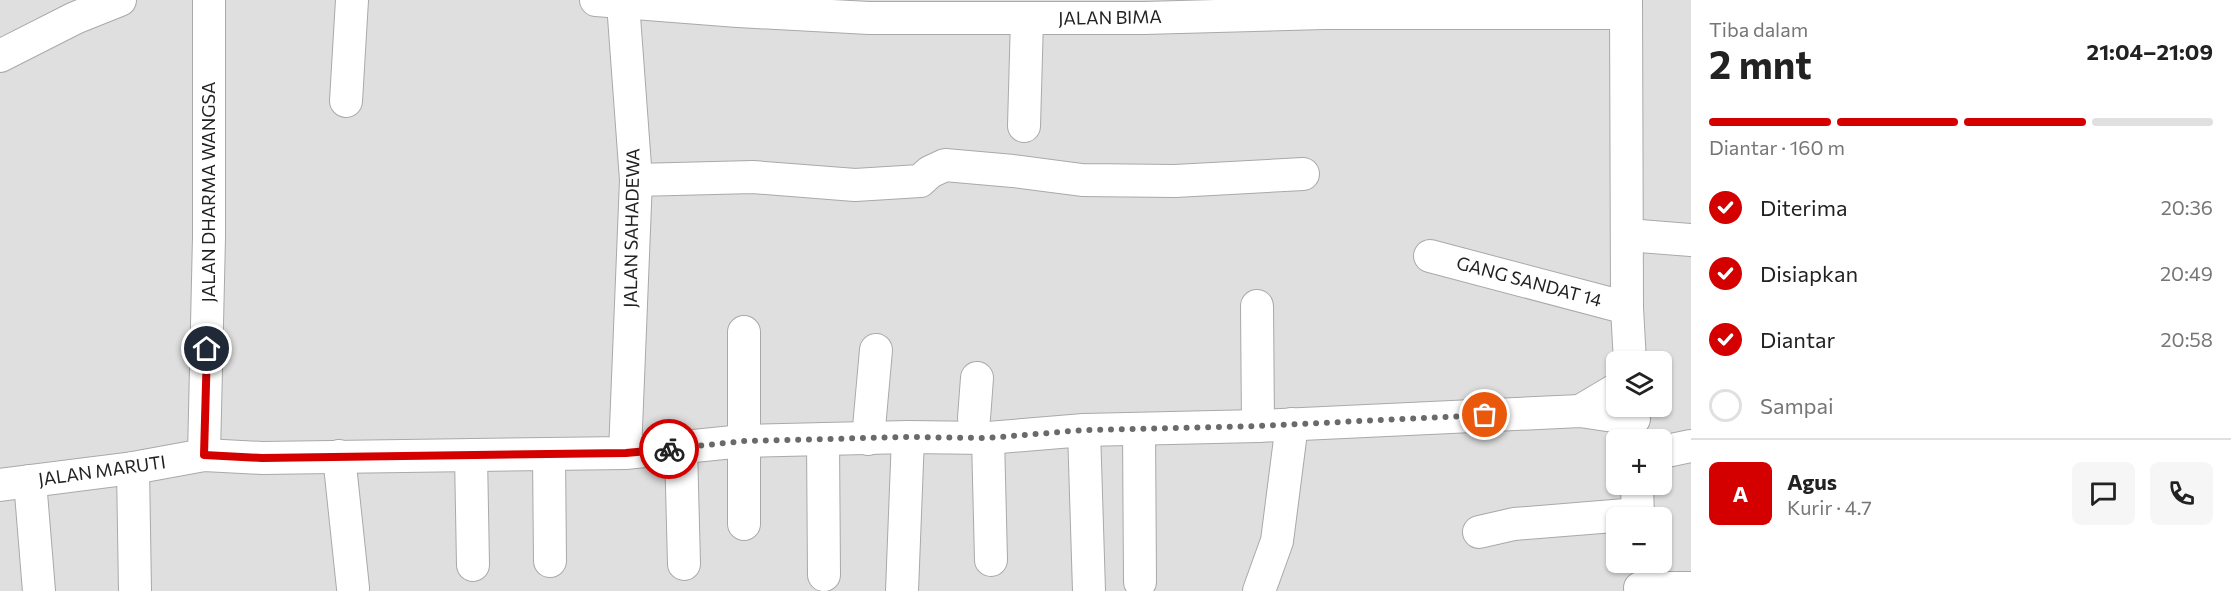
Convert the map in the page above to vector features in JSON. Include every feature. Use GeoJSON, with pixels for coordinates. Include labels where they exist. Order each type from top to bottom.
{"type":"FeatureCollection","features":[{"type":"Feature","properties":{"kind":"street"},"geometry":{"type":"LineString","coordinates":[[0,56],[75,18],[120,0]]}},
{"type":"Feature","properties":{"kind":"street","name":"JALAN DHARMA WANGSA"},"geometry":{"type":"LineString","coordinates":[[204,455],[209,237],[208,0]]}},
{"type":"Feature","properties":{"kind":"street"},"geometry":{"type":"LineString","coordinates":[[346,101],[352,0]]}},
{"type":"Feature","properties":{"kind":"street","name":"JALAN BIMA"},"geometry":{"type":"LineString","coordinates":[[610,2],[931,9],[1027,19],[1073,9],[1235,8],[1324,13],[1626,7]]}},
{"type":"Feature","properties":{"kind":"street","name":"JALAN SAHADEWA"},"geometry":{"type":"LineString","coordinates":[[610,2],[636,180],[626,453]]}},
{"type":"Feature","properties":{"kind":"street"},"geometry":{"type":"LineString","coordinates":[[1626,7],[1627,308],[1629,351]]}},
{"type":"Feature","properties":{"kind":"street"},"geometry":{"type":"LineString","coordinates":[[1024,126],[1027,19]]}},
{"type":"Feature","properties":{"kind":"street"},"geometry":{"type":"LineString","coordinates":[[636,180],[753,177],[866,184],[920,181],[930,172],[945,165],[1082,180],[1175,181],[1303,174]]}},
{"type":"Feature","properties":{"kind":"street"},"geometry":{"type":"LineString","coordinates":[[1627,235],[1691,240]]}},
{"type":"Feature","properties":{"kind":"street","name":"GANG SANDAT 14"},"geometry":{"type":"LineString","coordinates":[[1430,256],[1627,308]]}},
{"type":"Feature","properties":{"kind":"street"},"geometry":{"type":"LineString","coordinates":[[1257,306],[1258,426]]}},
{"type":"Feature","properties":{"kind":"street"},"geometry":{"type":"LineString","coordinates":[[744,333],[744,525]]}},
{"type":"Feature","properties":{"kind":"street"},"geometry":{"type":"LineString","coordinates":[[868,439],[876,350]]}},
{"type":"Feature","properties":{"kind":"street"},"geometry":{"type":"LineString","coordinates":[[977,378],[991,560]]}},
{"type":"Feature","properties":{"kind":"street"},"geometry":{"type":"LineString","coordinates":[[1580,411],[1606,396]]}},
{"type":"Feature","properties":{"kind":"street","name":"JALAN MARUTI"},"geometry":{"type":"LineString","coordinates":[[15,483],[133,468],[204,455],[262,458],[626,453],[744,441],[908,437],[981,428],[1084,430],[1258,426],[1580,411],[1634,422]]}},
{"type":"Feature","properties":{"kind":"street"},"geometry":{"type":"LineString","coordinates":[[1259,591],[1277,541],[1292,424]]}},
{"type":"Feature","properties":{"kind":"street"},"geometry":{"type":"LineString","coordinates":[[1139,429],[1140,582]]}},
{"type":"Feature","properties":{"kind":"street"},"geometry":{"type":"LineString","coordinates":[[1084,430],[1089,591]]}},
{"type":"Feature","properties":{"kind":"street"},"geometry":{"type":"LineString","coordinates":[[902,591],[908,437]]}},
{"type":"Feature","properties":{"kind":"street"},"geometry":{"type":"LineString","coordinates":[[824,439],[825,575]]}},
{"type":"Feature","properties":{"kind":"street"},"geometry":{"type":"LineString","coordinates":[[1672,450],[1691,446]]}},
{"type":"Feature","properties":{"kind":"street"},"geometry":{"type":"LineString","coordinates":[[681,448],[684,564]]}},
{"type":"Feature","properties":{"kind":"street"},"geometry":{"type":"LineString","coordinates":[[549,454],[550,561]]}},
{"type":"Feature","properties":{"kind":"street"},"geometry":{"type":"LineString","coordinates":[[471,455],[472,565]]}},
{"type":"Feature","properties":{"kind":"street"},"geometry":{"type":"LineString","coordinates":[[339,456],[353,588]]}},
{"type":"Feature","properties":{"kind":"street"},"geometry":{"type":"LineString","coordinates":[[133,468],[135,591]]}},
{"type":"Feature","properties":{"kind":"street"},"geometry":{"type":"LineString","coordinates":[[15,483],[39,591]]}},
{"type":"Feature","properties":{"kind":"street"},"geometry":{"type":"LineString","coordinates":[[1479,532],[1514,524],[1638,505]]}},
{"type":"Feature","properties":{"kind":"street"},"geometry":{"type":"LineString","coordinates":[[1640,580],[1691,588]]}},
{"type":"Feature","properties":{"kind":"shaded area"},"geometry":{"type":"Polygon","coordinates":[[[0,0],[1691,0],[1691,591],[0,591],[0,0]]]}},
{"type":"Feature","properties":{"kind":"way so far"},"geometry":{"type":"LineString","coordinates":[[669,449],[744,441],[908,437],[988,438],[1084,430],[1258,426],[1485,415]]}},
{"type":"Feature","properties":{"kind":"route"},"geometry":{"type":"LineString","coordinates":[[207,349],[204,455],[262,458],[626,453],[669,449]]}}]}
